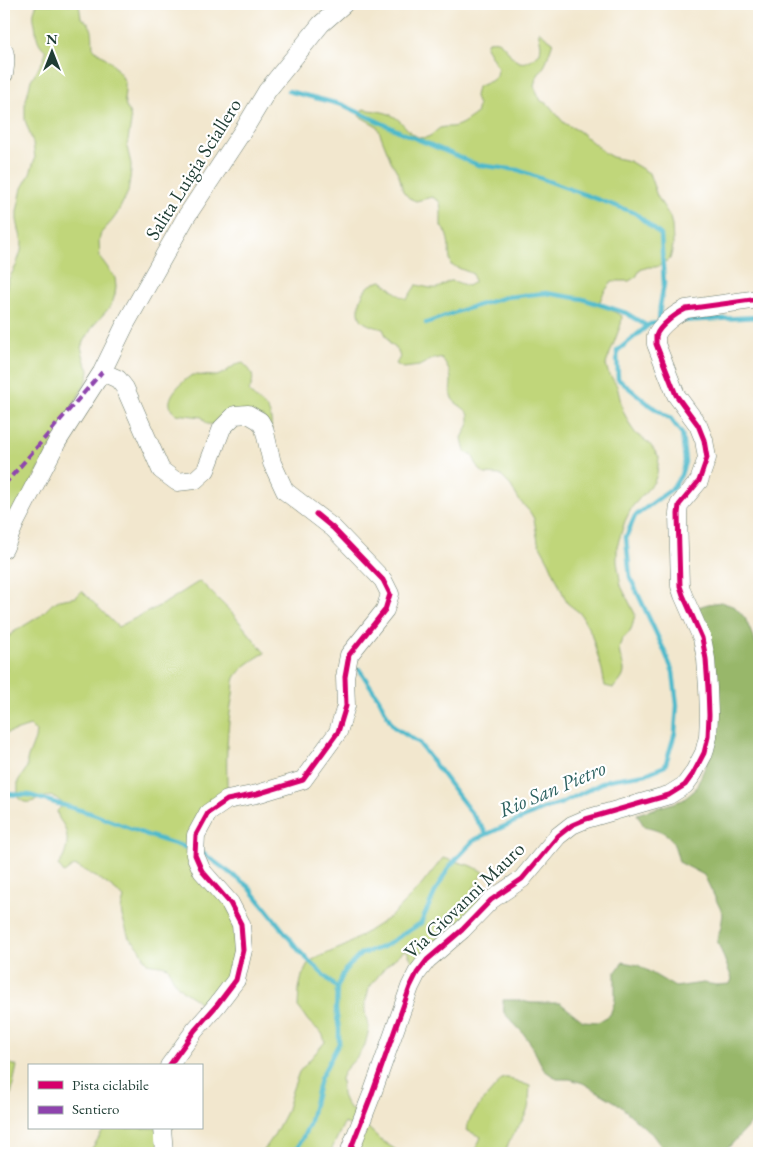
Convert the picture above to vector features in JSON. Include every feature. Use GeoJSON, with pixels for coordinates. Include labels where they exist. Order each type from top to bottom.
{"type":"FeatureCollection","features":[{"type":"Feature","properties":{"kind":"street","name":"Salita Luigia Sciallero"},"geometry":{"type":"LineString","coordinates":[[4,549],[16,521],[57,442],[102,372],[126,323],[186,217],[267,91],[321,24],[344,4]]}},
{"type":"Feature","properties":{"kind":"street"},"geometry":{"type":"LineString","coordinates":[[4,51],[6,64],[4,74]]}},
{"type":"Feature","properties":{"kind":"street","name":"Via Giovanni Mauro"},"geometry":{"type":"LineString","coordinates":[[349,1153],[410,987],[417,973],[427,960],[462,930],[492,900],[522,879],[558,836],[572,825],[586,819],[669,795],[685,785],[694,774],[704,753],[708,737],[708,688],[702,638],[680,586],[678,514],[679,505],[699,481],[707,458],[704,440],[698,426],[676,395],[656,344],[656,336],[677,313],[686,309],[759,299]]}},
{"type":"Feature","properties":{"kind":"street"},"geometry":{"type":"LineString","coordinates":[[102,372],[118,379],[125,388],[161,470],[177,482],[195,480],[206,470],[222,428],[235,415],[248,414],[260,420],[264,428],[272,463],[285,491],[333,528],[383,580],[390,594],[385,610],[349,654],[345,677],[346,706],[338,732],[303,780],[257,794],[227,800],[208,813],[196,835],[195,855],[198,863],[202,871],[230,903],[241,924],[243,950],[236,980],[195,1030],[170,1064]]}},
{"type":"Feature","properties":{"kind":"street"},"geometry":{"type":"LineString","coordinates":[[162,1130],[164,1153]]}},
{"type":"Feature","properties":{"kind":"green space"},"geometry":{"type":"Polygon","coordinates":[[[37,4],[79,4],[81,18],[91,27],[93,48],[111,62],[125,82],[124,99],[131,122],[127,147],[131,171],[128,192],[117,214],[101,233],[99,241],[100,257],[115,278],[116,286],[113,301],[109,308],[93,326],[81,347],[89,370],[88,378],[9,525],[4,526],[4,301],[8,280],[16,266],[21,251],[22,243],[17,212],[22,188],[30,174],[35,158],[33,143],[25,120],[25,104],[31,80],[44,59],[46,51],[40,45],[37,35],[34,12],[37,4]]]}},
{"type":"Feature","properties":{"kind":"green space"},"geometry":{"type":"Polygon","coordinates":[[[538,31],[553,42],[545,65],[536,78],[534,86],[541,101],[548,104],[564,123],[579,131],[605,153],[612,157],[629,161],[649,173],[657,196],[670,217],[672,226],[673,243],[670,259],[656,267],[640,270],[636,277],[629,281],[612,281],[600,301],[606,307],[622,316],[621,324],[606,364],[608,372],[617,386],[623,411],[631,427],[636,434],[649,443],[659,457],[654,482],[632,507],[625,521],[617,546],[617,562],[621,586],[635,614],[631,629],[622,640],[619,648],[624,670],[623,675],[613,688],[605,686],[591,633],[580,613],[567,603],[538,542],[534,519],[530,512],[519,500],[511,486],[500,475],[485,474],[479,469],[472,455],[465,452],[462,438],[469,424],[469,415],[452,398],[450,375],[442,359],[434,358],[419,366],[403,368],[396,364],[400,357],[397,349],[390,344],[383,329],[365,323],[361,319],[359,312],[361,298],[365,291],[370,285],[378,282],[382,281],[400,296],[407,299],[416,285],[434,288],[450,281],[468,286],[474,282],[473,274],[451,265],[447,235],[441,226],[440,202],[432,197],[416,201],[409,198],[403,191],[399,175],[391,161],[377,126],[359,116],[363,109],[390,114],[417,137],[422,138],[430,136],[440,128],[459,125],[476,114],[478,106],[475,96],[477,87],[497,76],[498,68],[486,47],[488,41],[501,43],[513,58],[517,61],[526,62],[540,53],[541,45],[538,31]]]}},
{"type":"Feature","properties":{"kind":"green space"},"geometry":{"type":"Polygon","coordinates":[[[243,363],[253,379],[249,391],[268,410],[271,429],[263,417],[218,425],[207,424],[202,417],[176,414],[172,410],[170,399],[180,385],[192,375],[217,376],[235,365],[243,363]]]}},
{"type":"Feature","properties":{"kind":"green space"},"geometry":{"type":"Polygon","coordinates":[[[200,581],[233,614],[265,653],[244,667],[234,680],[227,745],[228,796],[188,833],[235,918],[234,972],[205,1008],[178,986],[168,967],[147,963],[140,949],[129,938],[121,909],[124,898],[119,893],[95,876],[76,866],[64,873],[58,865],[64,857],[67,841],[66,831],[57,811],[63,805],[54,797],[49,796],[29,802],[24,802],[18,798],[18,781],[27,768],[27,760],[36,731],[30,726],[7,733],[4,729],[4,678],[6,670],[4,647],[12,633],[40,616],[52,604],[59,600],[76,597],[82,591],[118,627],[165,603],[200,581]]]}},
{"type":"Feature","properties":{"kind":"green space"},"geometry":{"type":"Polygon","coordinates":[[[721,602],[735,607],[745,618],[759,651],[759,1114],[730,1146],[721,1153],[666,1153],[652,1134],[617,1103],[583,1083],[570,1079],[557,1079],[544,1070],[531,1044],[504,1013],[503,1000],[531,1003],[560,1003],[583,1021],[598,1022],[610,1015],[615,1001],[615,973],[623,962],[638,965],[675,987],[703,983],[730,984],[732,979],[717,940],[723,914],[704,875],[679,862],[675,847],[669,837],[665,833],[644,826],[637,814],[683,800],[695,790],[706,765],[708,647],[698,607],[721,602]]]}},
{"type":"Feature","properties":{"kind":"green space"},"geometry":{"type":"Polygon","coordinates":[[[443,858],[472,866],[484,872],[473,889],[480,896],[478,903],[413,971],[413,963],[406,949],[385,967],[369,988],[365,1012],[369,1029],[365,1045],[341,1078],[342,1095],[345,1102],[350,1109],[359,1114],[354,1127],[344,1123],[330,1153],[262,1153],[286,1112],[299,1072],[325,1042],[321,1033],[308,1021],[298,1007],[302,976],[309,962],[345,946],[390,917],[420,887],[443,858]]]}},
{"type":"Feature","properties":{"kind":"green space"},"geometry":{"type":"Polygon","coordinates":[[[4,1046],[7,1047],[5,1060],[17,1066],[4,1129],[4,1046]]]}},
{"type":"Feature","properties":{"kind":"green space"},"geometry":{"type":"Polygon","coordinates":[[[503,1078],[530,1086],[527,1111],[509,1142],[506,1153],[474,1153],[481,1137],[466,1130],[470,1119],[503,1078]]]}},
{"type":"Feature","properties":{"kind":"green space"},"geometry":{"type":"Polygon","coordinates":[[[365,1125],[382,1141],[401,1153],[354,1153],[365,1125]]]}},
{"type":"Feature","properties":{"kind":"green space"},"geometry":{"type":"Polygon","coordinates":[[[104,1130],[159,1130],[160,1153],[89,1153],[104,1130]]]}},
{"type":"Feature","properties":{"kind":"waterway"},"geometry":{"type":"LineString","coordinates":[[288,91],[343,105],[478,165],[518,170],[635,213],[661,235],[664,284],[659,322]]}},
{"type":"Feature","properties":{"kind":"waterway"},"geometry":{"type":"LineString","coordinates":[[426,323],[506,297],[546,293],[583,299],[626,313],[647,326]]}},
{"type":"Feature","properties":{"kind":"waterway","name":"Rio San Pietro"},"geometry":{"type":"LineString","coordinates":[[678,321],[759,317]]}},
{"type":"Feature","properties":{"kind":"waterway","name":"Rio San Pietro"},"geometry":{"type":"LineString","coordinates":[[295,1153],[309,1125],[320,1079],[339,1043],[336,1010],[337,988],[345,970],[361,954],[383,947],[421,923],[449,867],[474,840],[543,809],[562,803],[608,780],[646,774],[665,766],[675,733],[677,705],[673,672],[630,577],[626,537],[635,516],[673,488],[681,475],[685,462],[682,434],[671,419],[651,406],[618,379],[617,351],[650,324],[658,323]]}},
{"type":"Feature","properties":{"kind":"waterway"},"geometry":{"type":"LineString","coordinates":[[359,669],[379,699],[394,727],[419,743],[487,834]]}},
{"type":"Feature","properties":{"kind":"waterway"},"geometry":{"type":"LineString","coordinates":[[4,794],[29,795],[93,814],[150,836],[191,849]]}},
{"type":"Feature","properties":{"kind":"waterway"},"geometry":{"type":"LineString","coordinates":[[198,852],[204,854],[248,886],[301,953],[337,988]]}},
{"type":"Feature","properties":{"kind":"marked path"},"geometry":{"type":"LineString","coordinates":[[4,485],[102,372]]}},
{"type":"Feature","properties":{"kind":"cycle path"},"geometry":{"type":"LineString","coordinates":[[349,1153],[410,987],[417,973],[427,960],[462,930],[491,900],[522,879],[558,836],[572,825],[586,819],[669,795],[685,785],[704,753],[708,737],[709,715],[706,659],[702,638],[680,586],[678,514],[679,505],[699,481],[707,458],[704,440],[698,425],[676,395],[656,344],[656,336],[664,324],[686,309],[759,299]]}},
{"type":"Feature","properties":{"kind":"cycle path"},"geometry":{"type":"LineString","coordinates":[[170,1064],[195,1030],[236,980],[243,950],[241,924],[230,903],[202,871],[195,855],[196,835],[208,813],[227,800],[257,794],[303,780],[338,732],[346,706],[345,677],[349,655],[385,610],[390,594],[383,580],[333,528],[316,514]]}}]}
